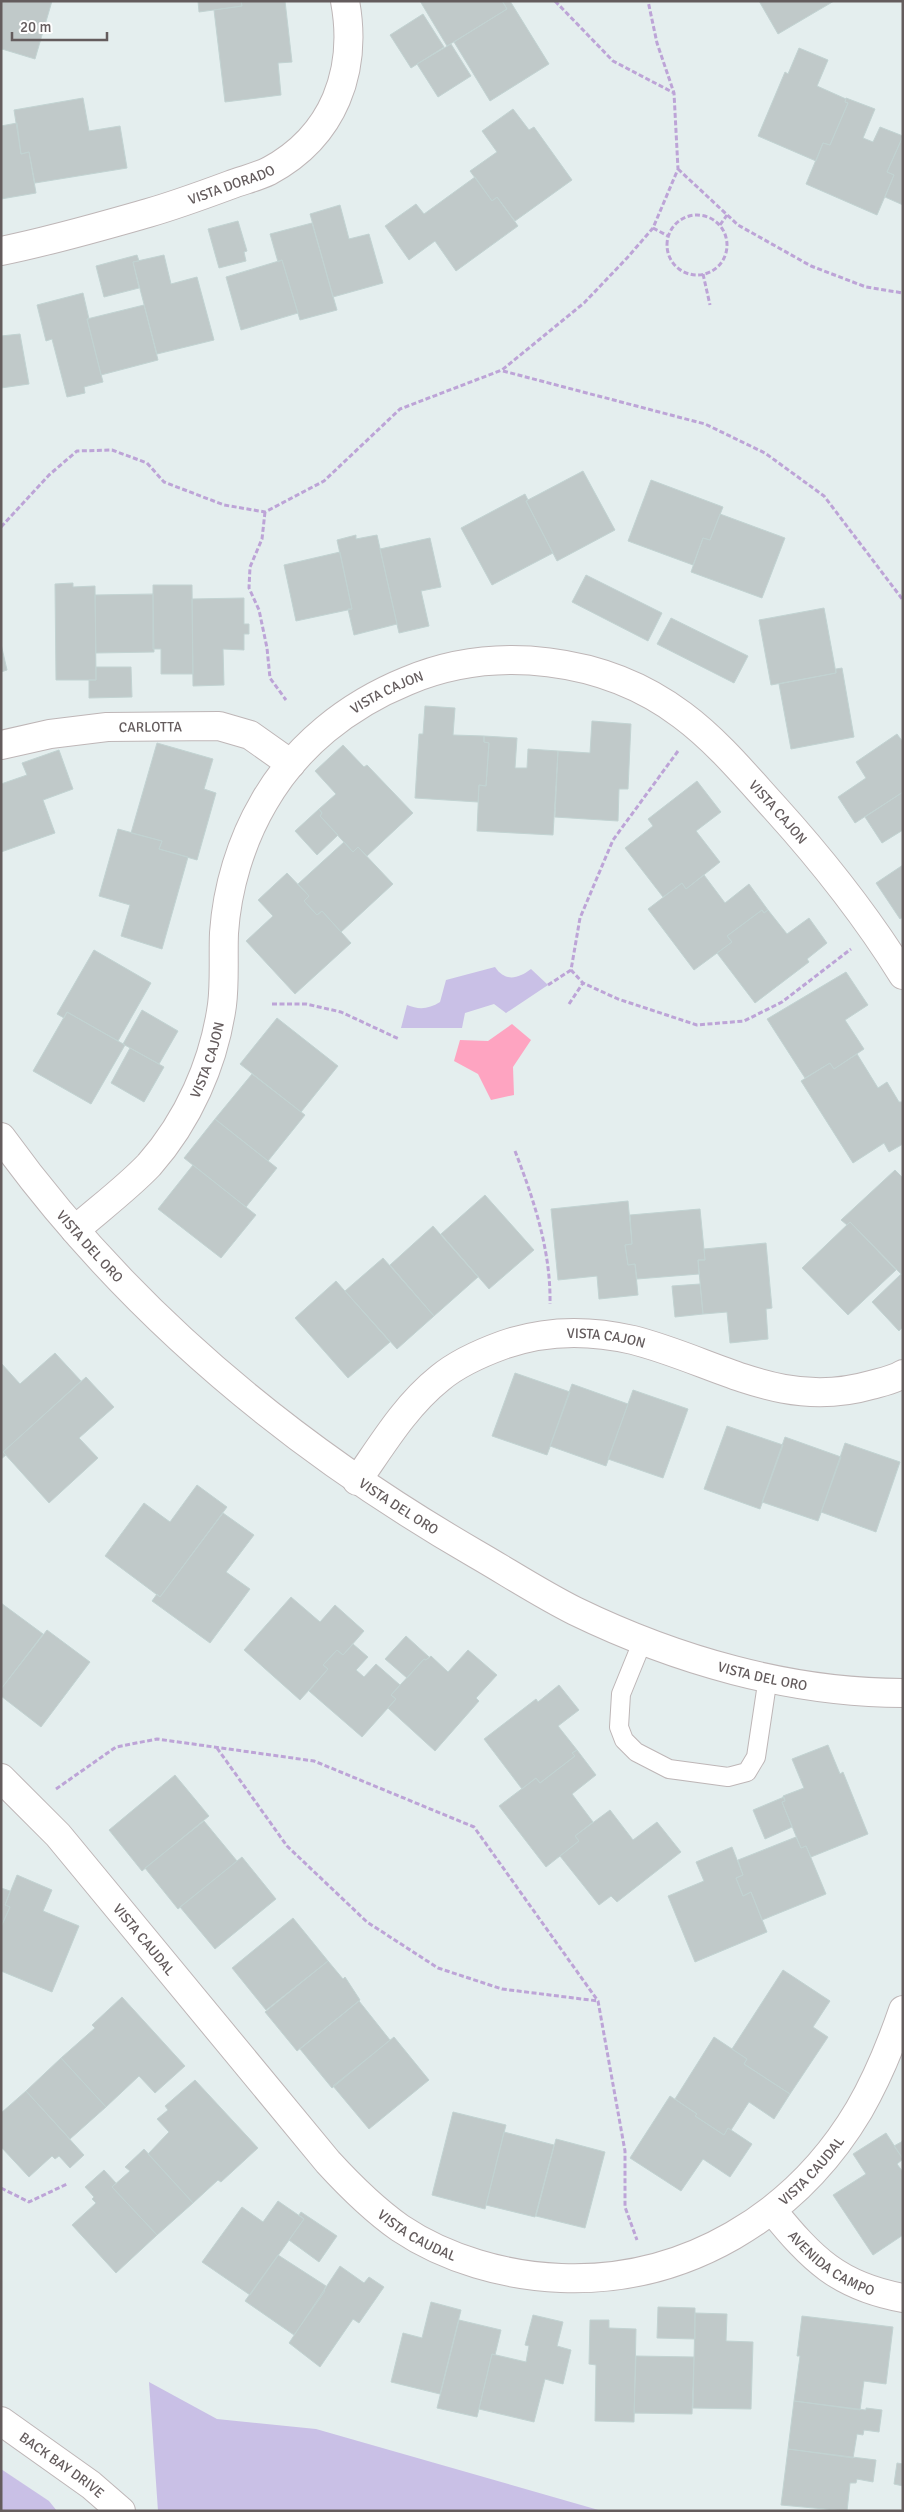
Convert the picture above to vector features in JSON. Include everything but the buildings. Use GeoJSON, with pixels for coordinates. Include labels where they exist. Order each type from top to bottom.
{"type":"FeatureCollection","features":[{"type":"Feature","properties":{"kind":"street","name":"VISTA DORADO"},"geometry":{"type":"LineString","coordinates":[[1,251],[89,230],[172,206],[268,171],[295,154],[317,131],[335,105],[341,90],[349,60],[350,29],[346,1]]}},
{"type":"Feature","properties":{"kind":"street","name":"VISTA CAJON"},"geometry":{"type":"LineString","coordinates":[[75,1230],[149,1164],[174,1131],[197,1092],[213,1049],[222,1004],[224,929],[231,884],[248,833],[264,801],[290,764],[311,742],[345,713],[383,690],[424,673],[468,663],[512,660],[557,663],[600,674],[642,690],[681,713],[715,742],[819,856],[853,900],[903,975]]}},
{"type":"Feature","properties":{"kind":"street","name":"CARLOTTA"},"geometry":{"type":"LineString","coordinates":[[1,744],[50,734],[107,727],[219,726],[250,735],[290,764]]}},
{"type":"Feature","properties":{"kind":"street","name":"VISTA DEL ORO"},"geometry":{"type":"LineString","coordinates":[[1,1137],[75,1230],[127,1287],[180,1340],[267,1414],[357,1481],[436,1531],[572,1610],[687,1657],[814,1686],[903,1693]]}},
{"type":"Feature","properties":{"kind":"street","name":"VISTA CAJON"},"geometry":{"type":"LineString","coordinates":[[357,1481],[407,1409],[440,1378],[479,1354],[522,1338],[567,1332],[601,1334],[635,1341],[771,1388],[813,1393],[854,1390],[903,1374]]}},
{"type":"Feature","properties":{"kind":"street","name":"VISTA CAUDAL"},"geometry":{"type":"LineString","coordinates":[[1,1778],[58,1835],[328,2162],[362,2198],[401,2228],[445,2252],[492,2268],[540,2277],[590,2279],[646,2272],[686,2259],[731,2238],[772,2210],[822,2161],[858,2111],[887,2056],[903,2010]]}},
{"type":"Feature","properties":{"kind":"street","name":"AVENIDA CAMPO"},"geometry":{"type":"LineString","coordinates":[[772,2210],[805,2250],[833,2273],[874,2292],[903,2298]]}},
{"type":"Feature","properties":{"kind":"street","name":"BACK BAY DRIVE"},"geometry":{"type":"LineString","coordinates":[[1,2422],[90,2485],[121,2511]]}},
{"type":"Feature","properties":{"kind":"lane"},"geometry":{"type":"LineString","coordinates":[[643,1640],[621,1694],[619,1727],[624,1740],[636,1752],[669,1769],[728,1777],[747,1772],[756,1757],[768,1676]]}},
{"type":"Feature","properties":{"kind":"path"},"geometry":{"type":"LineString","coordinates":[[555,1],[613,61],[674,93]]}},
{"type":"Feature","properties":{"kind":"path"},"geometry":{"type":"LineString","coordinates":[[1,527],[21,507],[48,474],[77,451],[112,450],[147,463],[164,482],[224,505],[265,512],[324,480],[400,408],[502,370],[584,303],[653,228],[678,169],[674,93],[657,43],[648,1]]}},
{"type":"Feature","properties":{"kind":"path"},"geometry":{"type":"LineString","coordinates":[[678,169],[738,225],[811,266],[866,288],[903,293]]}},
{"type":"Feature","properties":{"kind":"path"},"geometry":{"type":"LineString","coordinates":[[702,215],[711,218],[720,225],[727,244],[721,264],[703,274],[684,273],[677,267],[667,251],[668,236],[675,225],[691,216],[702,215]]}},
{"type":"Feature","properties":{"kind":"path"},"geometry":{"type":"LineString","coordinates":[[720,225],[727,215]]}},
{"type":"Feature","properties":{"kind":"path"},"geometry":{"type":"LineString","coordinates":[[653,228],[668,236]]}},
{"type":"Feature","properties":{"kind":"path"},"geometry":{"type":"LineString","coordinates":[[703,274],[710,305]]}},
{"type":"Feature","properties":{"kind":"path"},"geometry":{"type":"LineString","coordinates":[[502,370],[705,424],[765,453],[824,496],[903,600]]}},
{"type":"Feature","properties":{"kind":"path"},"geometry":{"type":"LineString","coordinates":[[265,512],[262,539],[250,567],[249,588],[259,610],[267,648],[270,678],[286,700]]}},
{"type":"Feature","properties":{"kind":"path"},"geometry":{"type":"LineString","coordinates":[[548,985],[571,970],[580,918],[613,840],[680,748]]}},
{"type":"Feature","properties":{"kind":"path"},"geometry":{"type":"LineString","coordinates":[[571,970],[583,983],[618,999],[697,1025],[744,1021],[782,1002],[853,948]]}},
{"type":"Feature","properties":{"kind":"path"},"geometry":{"type":"LineString","coordinates":[[568,1004],[583,983]]}},
{"type":"Feature","properties":{"kind":"path"},"geometry":{"type":"LineString","coordinates":[[272,1004],[306,1004],[341,1012],[399,1039]]}},
{"type":"Feature","properties":{"kind":"path"},"geometry":{"type":"LineString","coordinates":[[515,1151],[538,1220],[550,1276],[550,1307]]}},
{"type":"Feature","properties":{"kind":"path"},"geometry":{"type":"LineString","coordinates":[[32,1808],[71,1777],[116,1747],[157,1739],[314,1761],[474,1828],[598,2001],[625,2151],[625,2207],[646,2272]]}},
{"type":"Feature","properties":{"kind":"path"},"geometry":{"type":"LineString","coordinates":[[217,1748],[287,1846],[367,1922],[438,1968],[502,1989],[598,2001]]}},
{"type":"Feature","properties":{"kind":"path"},"geometry":{"type":"LineString","coordinates":[[1,2188],[28,2202],[67,2184]]}},
{"type":"Feature","properties":{"kind":"shaded area"},"geometry":{"type":"Polygon","coordinates":[[[495,967],[507,977],[517,977],[531,969],[548,985],[506,1013],[494,1004],[465,1013],[462,1028],[401,1028],[407,1005],[416,1008],[432,1006],[440,1002],[446,980],[495,967]]]}},
{"type":"Feature","properties":{"kind":"shaded area"},"geometry":{"type":"Polygon","coordinates":[[[512,1024],[531,1040],[513,1067],[514,1095],[491,1100],[478,1074],[454,1061],[460,1040],[488,1041],[512,1024]]]}},
{"type":"Feature","properties":{"kind":"shaded area"},"geometry":{"type":"Polygon","coordinates":[[[149,2382],[217,2419],[316,2429],[602,2511],[158,2511],[149,2382]]]}},
{"type":"Feature","properties":{"kind":"shaded area"},"geometry":{"type":"Polygon","coordinates":[[[1,2469],[49,2501],[57,2511],[1,2511],[1,2469]]]}}]}
